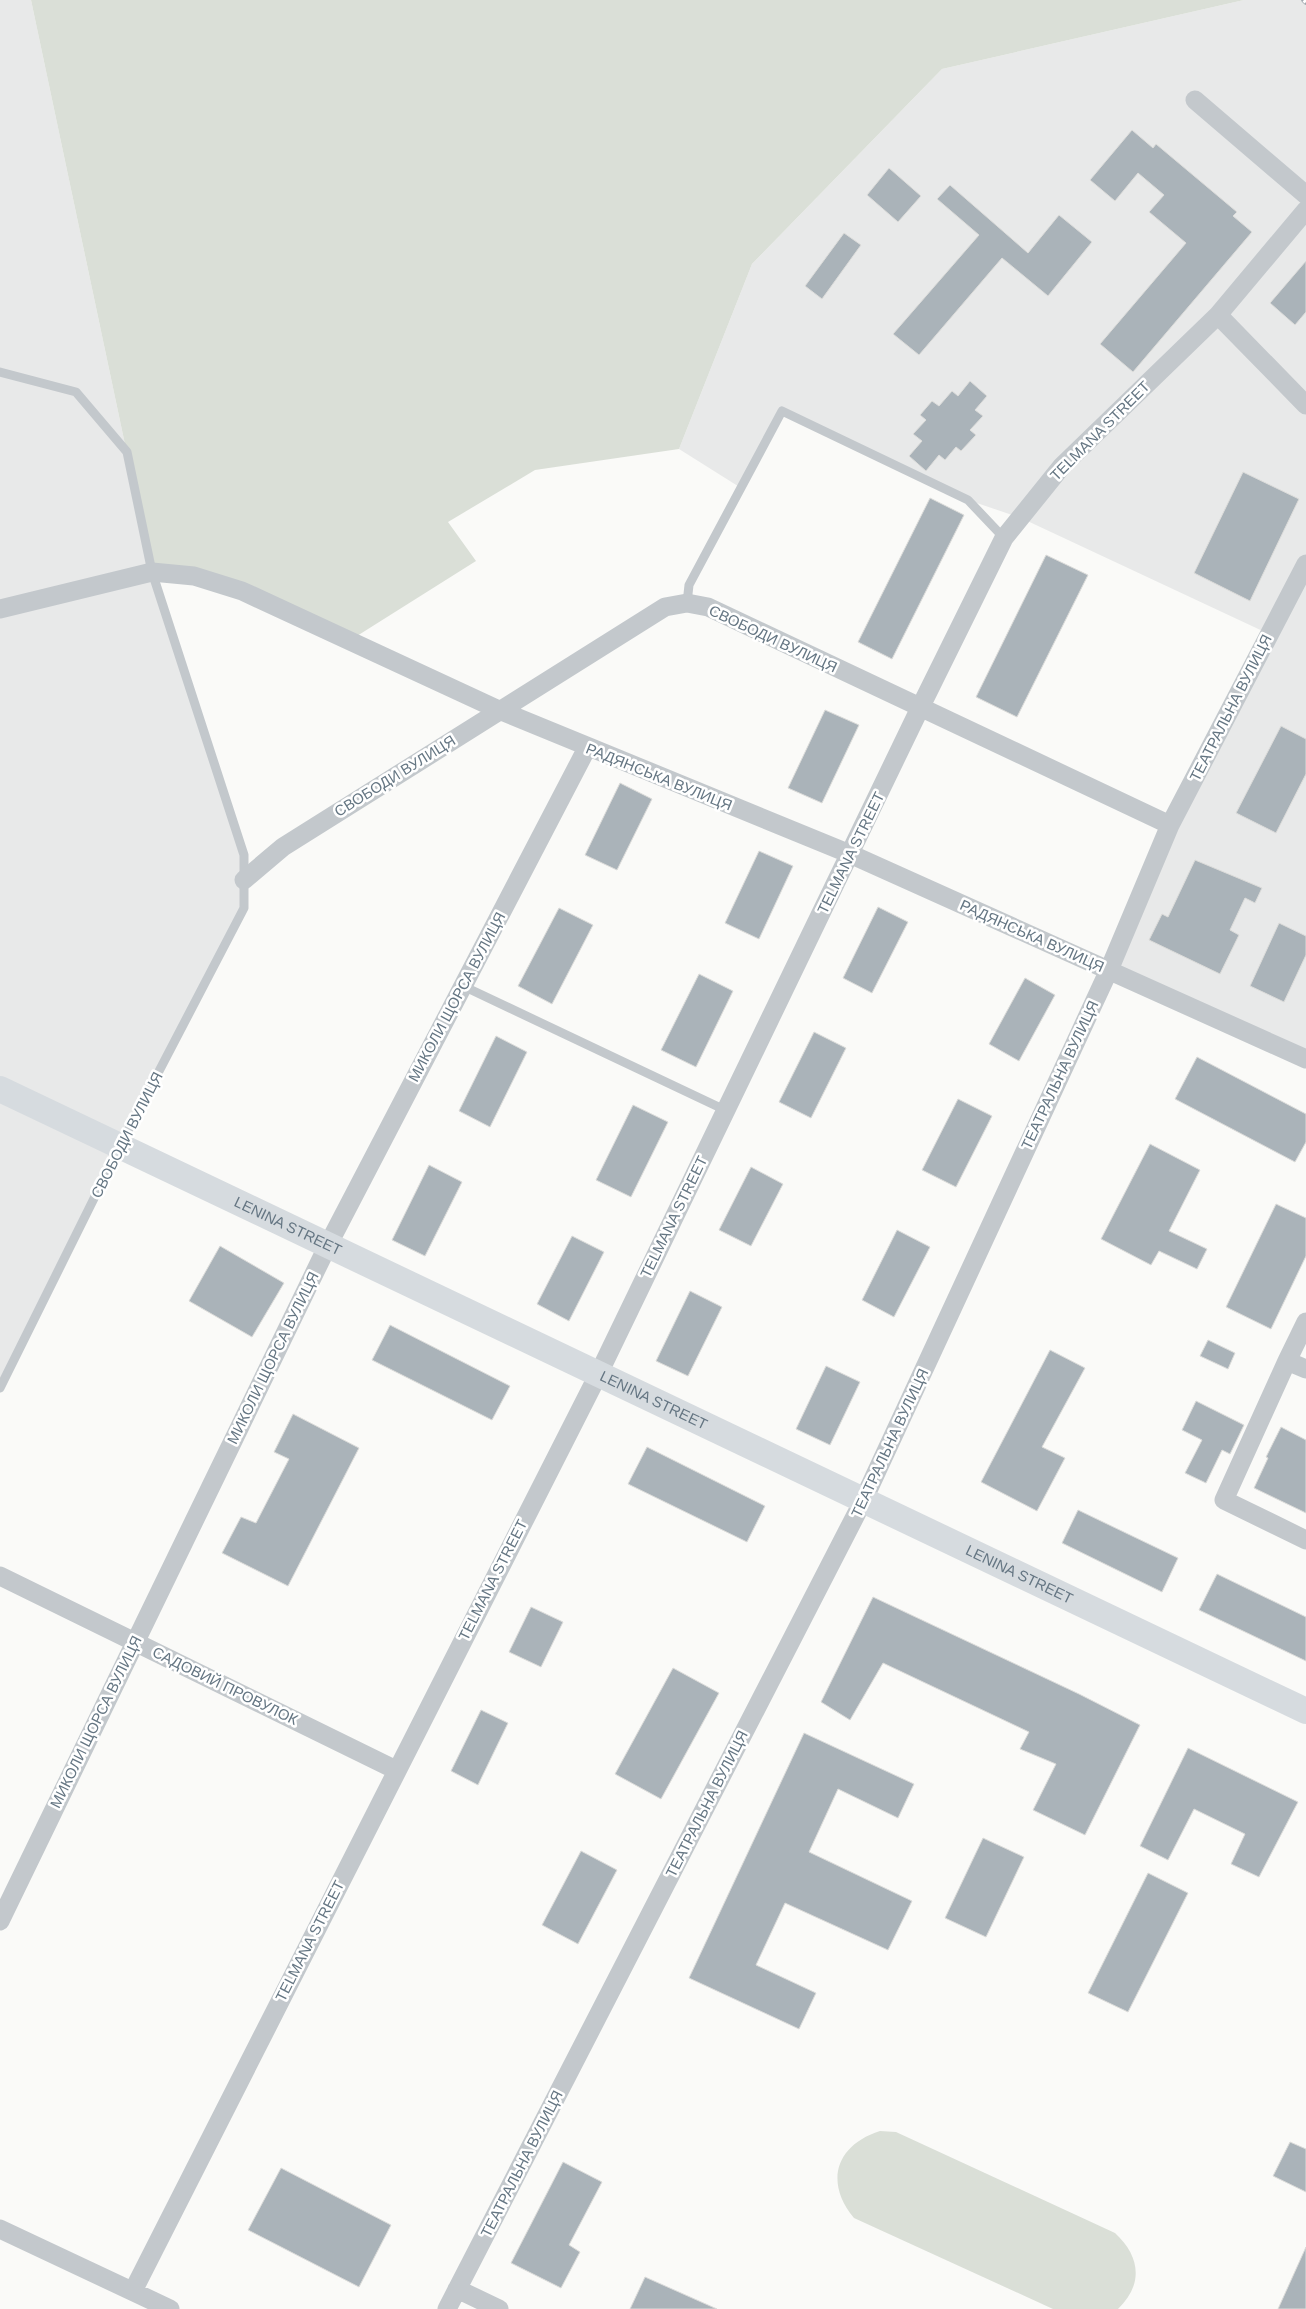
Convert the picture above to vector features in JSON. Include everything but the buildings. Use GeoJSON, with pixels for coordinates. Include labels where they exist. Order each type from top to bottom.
{"type":"FeatureCollection","features":[{"type":"Feature","properties":{"kind":"street"},"geometry":{"type":"LineString","coordinates":[[1195,100],[1306,195]]}},
{"type":"Feature","properties":{"kind":"street","name":"TELMANA STREET"},"geometry":{"type":"LineString","coordinates":[[134,2291],[396,1770],[599,1373],[1004,538],[1062,466],[1218,315],[1306,210]]}},
{"type":"Feature","properties":{"kind":"street"},"geometry":{"type":"LineString","coordinates":[[1218,315],[1306,405]]}},
{"type":"Feature","properties":{"kind":"street","name":"ТЕАТРАЛЬНА ВУЛИЦЯ"},"geometry":{"type":"LineString","coordinates":[[447,2309],[863,1501],[1109,970],[1170,825],[1306,564]]}},
{"type":"Feature","properties":{"kind":"street","name":"РАДЯНСЬКА ВУЛИЦЯ"},"geometry":{"type":"LineString","coordinates":[[0,609],[152,572],[194,576],[242,591],[499,710],[587,748],[850,854],[1306,1058]]}},
{"type":"Feature","properties":{"kind":"street","name":"СВОБОДИ ВУЛИЦЯ"},"geometry":{"type":"LineString","coordinates":[[244,880],[283,847],[499,710],[666,606],[687,604],[708,607],[1170,825]]}},
{"type":"Feature","properties":{"kind":"street","name":"МИКОЛИ ЩОРСА ВУЛИЦЯ"},"geometry":{"type":"LineString","coordinates":[[0,1921],[328,1245],[587,748]]}},
{"type":"Feature","properties":{"kind":"street","name":"LENINA STREET"},"geometry":{"type":"LineString","coordinates":[[0,1089],[1306,1711]]}},
{"type":"Feature","properties":{"kind":"street"},"geometry":{"type":"LineString","coordinates":[[1306,1322],[1224,1500],[1306,1540]]}},
{"type":"Feature","properties":{"kind":"street"},"geometry":{"type":"LineString","coordinates":[[1287,1361],[1306,1369]]}},
{"type":"Feature","properties":{"kind":"street","name":"САДОВИЙ ПРОВУЛОК"},"geometry":{"type":"LineString","coordinates":[[0,1576],[396,1770]]}},
{"type":"Feature","properties":{"kind":"street"},"geometry":{"type":"LineString","coordinates":[[0,2229],[170,2309]]}},
{"type":"Feature","properties":{"kind":"street"},"geometry":{"type":"LineString","coordinates":[[457,2289],[499,2309]]}},
{"type":"Feature","properties":{"kind":"lane","name":"СВОБОДИ ВУЛИЦЯ"},"geometry":{"type":"LineString","coordinates":[[0,372],[76,392],[127,452],[152,572],[244,855],[244,908],[120,1146],[0,1388]]}},
{"type":"Feature","properties":{"kind":"lane"},"geometry":{"type":"LineString","coordinates":[[687,604],[689,585],[782,411],[968,500],[1004,538]]}},
{"type":"Feature","properties":{"kind":"lane"},"geometry":{"type":"LineString","coordinates":[[463,986],[725,1110]]}},
{"type":"Feature","properties":{"kind":"shaded area"},"geometry":{"type":"Polygon","coordinates":[[[0,0],[31,0],[152,572],[244,855],[244,907],[0,1388],[0,0]]]}},
{"type":"Feature","properties":{"kind":"shaded area"},"geometry":{"type":"Polygon","coordinates":[[[31,0],[1244,0],[942,69],[752,264],[679,449],[535,470],[448,522],[476,561],[349,641],[242,591],[152,572],[31,0]]]}},
{"type":"Feature","properties":{"kind":"shaded area"},"geometry":{"type":"Polygon","coordinates":[[[1244,0],[1306,0],[1306,1059],[1109,970],[1269,634],[1021,518],[968,500],[782,411],[741,488],[679,449],[752,264],[942,69],[1244,0]]]}},
{"type":"Feature","properties":{"kind":"shaded area"},"geometry":{"type":"Polygon","coordinates":[[[880,2131],[896,2132],[1115,2233],[1130,2251],[1136,2270],[1132,2290],[1126,2300],[1118,2309],[1053,2309],[854,2218],[839,2191],[837,2178],[839,2166],[853,2145],[865,2137],[880,2131]]]}}]}
